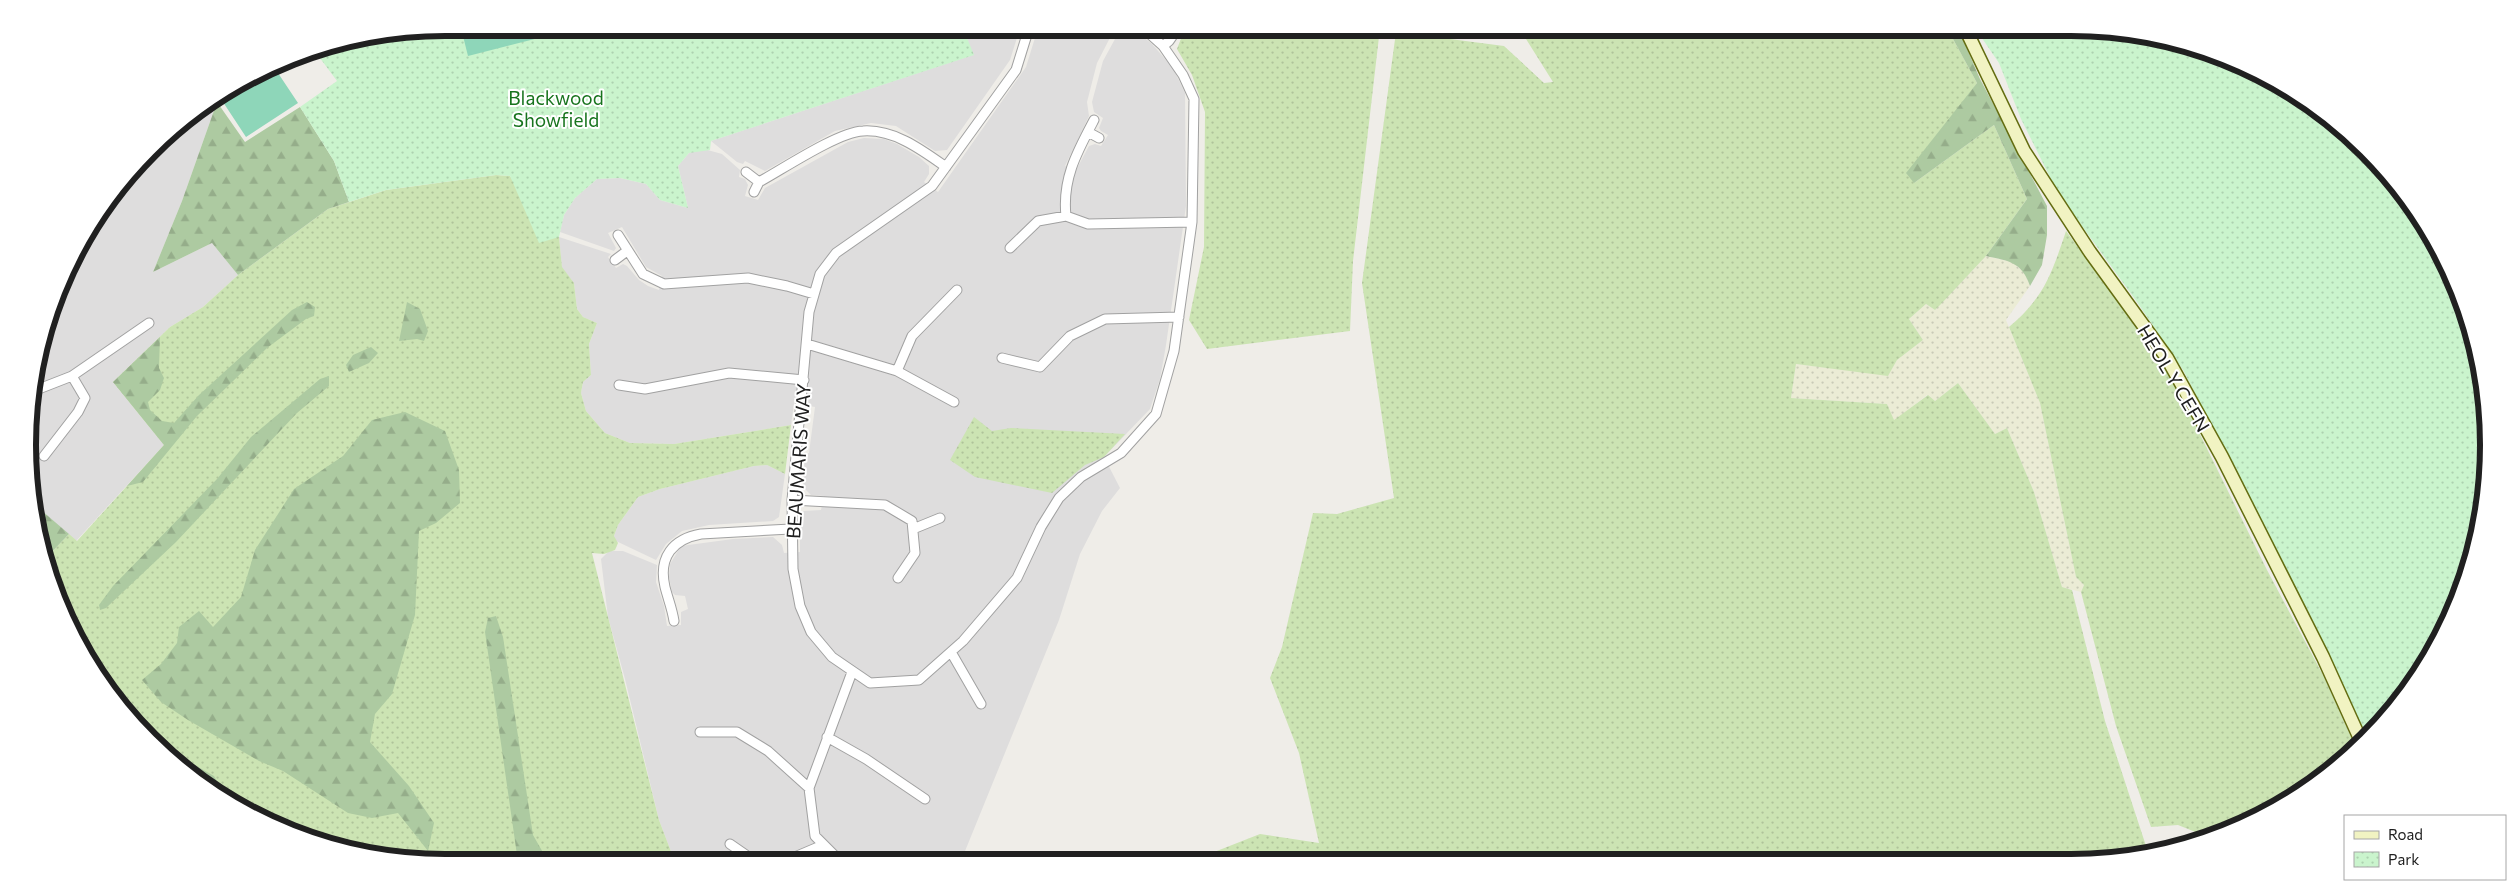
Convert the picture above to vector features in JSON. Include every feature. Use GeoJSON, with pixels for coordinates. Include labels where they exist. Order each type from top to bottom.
{"type":"FeatureCollection","features":[{"type":"Feature","properties":{"kind":"street","name":"BEAUMARIS WAY"},"geometry":{"type":"LineString","coordinates":[[1027,36],[1016,70],[932,186],[836,253],[820,274],[809,312],[792,500],[793,568],[800,606],[811,632],[832,657],[870,683],[919,680],[963,641],[1017,578],[1042,527],[1059,498],[1081,477],[1121,453],[1156,414],[1174,350],[1192,222],[1194,99],[1183,75],[1163,46],[1152,36]]}},
{"type":"Feature","properties":{"kind":"street"},"geometry":{"type":"LineString","coordinates":[[1163,46],[1173,36]]}},
{"type":"Feature","properties":{"kind":"street","name":"HEOL Y CEFN"},"geometry":{"type":"LineString","coordinates":[[1970,36],[2024,150],[2090,252],[2167,358],[2217,448],[2323,657],[2358,735]]}},
{"type":"Feature","properties":{"kind":"street"},"geometry":{"type":"LineString","coordinates":[[1066,216],[1066,182],[1070,167],[1094,120]]}},
{"type":"Feature","properties":{"kind":"street"},"geometry":{"type":"LineString","coordinates":[[754,192],[759,182],[846,135],[862,131],[879,132],[898,137],[946,167]]}},
{"type":"Feature","properties":{"kind":"street"},"geometry":{"type":"LineString","coordinates":[[1088,132],[1099,138]]}},
{"type":"Feature","properties":{"kind":"street"},"geometry":{"type":"LineString","coordinates":[[746,172],[759,182]]}},
{"type":"Feature","properties":{"kind":"street"},"geometry":{"type":"LineString","coordinates":[[1010,248],[1038,221],[1066,216],[1088,224],[1192,222]]}},
{"type":"Feature","properties":{"kind":"street"},"geometry":{"type":"LineString","coordinates":[[618,235],[643,274],[664,284],[748,278],[814,294]]}},
{"type":"Feature","properties":{"kind":"street"},"geometry":{"type":"LineString","coordinates":[[615,260],[627,251]]}},
{"type":"Feature","properties":{"kind":"street"},"geometry":{"type":"LineString","coordinates":[[897,371],[912,336],[957,290]]}},
{"type":"Feature","properties":{"kind":"street"},"geometry":{"type":"LineString","coordinates":[[1002,358],[1040,367],[1070,336],[1105,320],[1179,317]]}},
{"type":"Feature","properties":{"kind":"street"},"geometry":{"type":"LineString","coordinates":[[41,388],[72,376],[149,323]]}},
{"type":"Feature","properties":{"kind":"street"},"geometry":{"type":"LineString","coordinates":[[807,344],[897,371],[954,402]]}},
{"type":"Feature","properties":{"kind":"street"},"geometry":{"type":"LineString","coordinates":[[619,385],[645,389],[729,373],[804,380]]}},
{"type":"Feature","properties":{"kind":"street"},"geometry":{"type":"LineString","coordinates":[[44,456],[78,412],[85,398],[72,376]]}},
{"type":"Feature","properties":{"kind":"street"},"geometry":{"type":"LineString","coordinates":[[792,500],[885,505],[912,521],[915,552],[898,578]]}},
{"type":"Feature","properties":{"kind":"street"},"geometry":{"type":"LineString","coordinates":[[913,529],[940,518]]}},
{"type":"Feature","properties":{"kind":"street"},"geometry":{"type":"LineString","coordinates":[[674,621],[677,604],[665,588],[664,564],[670,551],[678,542],[688,536],[701,534],[791,529]]}},
{"type":"Feature","properties":{"kind":"street"},"geometry":{"type":"LineString","coordinates":[[951,652],[982,704]]}},
{"type":"Feature","properties":{"kind":"street"},"geometry":{"type":"LineString","coordinates":[[833,854],[815,836],[808,788],[852,672]]}},
{"type":"Feature","properties":{"kind":"street"},"geometry":{"type":"LineString","coordinates":[[700,732],[737,732],[768,751],[808,788]]}},
{"type":"Feature","properties":{"kind":"street"},"geometry":{"type":"LineString","coordinates":[[827,737],[866,759],[925,799]]}},
{"type":"Feature","properties":{"kind":"street"},"geometry":{"type":"LineString","coordinates":[[730,844],[744,854]]}},
{"type":"Feature","properties":{"kind":"street"},"geometry":{"type":"LineString","coordinates":[[802,854],[823,845]]}},
{"type":"Feature","properties":{"kind":"shaded area"},"geometry":{"type":"Polygon","coordinates":[[[966,36],[1018,36],[1010,60],[947,150],[935,151],[896,126],[871,123],[835,131],[765,171],[745,161],[743,164],[737,162],[711,141],[973,55],[966,36]]]}},
{"type":"Feature","properties":{"kind":"shaded area"},"geometry":{"type":"Polygon","coordinates":[[[1036,36],[1111,36],[1097,63],[1087,102],[1089,116],[1065,166],[1076,170],[1089,146],[1095,144],[1101,146],[1108,135],[1099,128],[1103,118],[1094,112],[1092,102],[1103,61],[1117,36],[1142,36],[1152,44],[1173,68],[1185,93],[1186,206],[1160,379],[1150,409],[1104,457],[1120,488],[1102,511],[1080,554],[1059,620],[964,854],[672,854],[659,820],[608,617],[601,559],[609,551],[623,551],[657,565],[656,582],[664,606],[667,626],[681,625],[681,612],[688,609],[685,596],[675,595],[672,592],[669,577],[670,564],[681,546],[733,539],[773,537],[782,545],[784,553],[800,552],[800,515],[804,511],[821,510],[824,496],[811,495],[803,487],[805,454],[809,453],[815,407],[794,403],[791,425],[674,444],[630,443],[605,433],[586,411],[581,393],[583,382],[591,375],[589,344],[597,323],[583,317],[577,309],[574,283],[562,268],[559,237],[611,254],[608,257],[616,268],[623,264],[627,266],[639,280],[659,290],[662,276],[646,267],[622,227],[608,233],[616,248],[614,251],[560,232],[564,215],[575,198],[597,179],[620,178],[646,184],[660,200],[688,208],[678,166],[689,153],[704,149],[722,154],[740,170],[739,177],[745,179],[748,185],[745,196],[758,200],[765,188],[848,142],[864,138],[884,139],[919,157],[929,166],[929,174],[924,182],[938,192],[1026,67],[1036,36]]]}},
{"type":"Feature","properties":{"kind":"shaded area"},"geometry":{"type":"Polygon","coordinates":[[[215,107],[182,201],[153,272],[212,243],[238,275],[203,307],[170,327],[113,382],[164,445],[76,541],[42,511],[37,472],[37,418],[40,392],[50,339],[58,314],[78,264],[105,218],[121,196],[138,175],[175,138],[215,107]]]}},
{"type":"Feature","properties":{"kind":"shaded area"},"geometry":{"type":"Polygon","coordinates":[[[767,465],[785,474],[779,517],[773,521],[709,525],[682,531],[666,544],[656,560],[616,541],[614,536],[618,525],[638,497],[660,489],[754,466],[767,465]]]}},
{"type":"Feature","properties":{"kind":"green space"},"geometry":{"type":"Polygon","coordinates":[[[463,36],[547,36],[468,56],[463,36]]]}},
{"type":"Feature","properties":{"kind":"green space","name":"Blackwood Showfield"},"geometry":{"type":"Polygon","coordinates":[[[966,36],[974,55],[711,141],[710,150],[689,153],[678,166],[688,208],[660,200],[646,184],[620,178],[597,179],[575,198],[564,215],[559,237],[539,243],[510,176],[496,175],[386,190],[349,202],[334,161],[300,107],[337,81],[319,56],[365,44],[418,37],[966,36]]]}},
{"type":"Feature","properties":{"kind":"green space"},"geometry":{"type":"Polygon","coordinates":[[[1182,36],[1379,36],[1353,261],[1350,331],[1207,349],[1189,320],[1204,247],[1205,112],[1192,75],[1177,49],[1182,36]]]}},
{"type":"Feature","properties":{"kind":"green space"},"geometry":{"type":"Polygon","coordinates":[[[1395,36],[1427,36],[1504,46],[1544,83],[1553,82],[1526,39],[1528,36],[1951,36],[1977,83],[1914,183],[1994,125],[2027,199],[1986,256],[1942,303],[1935,310],[1926,304],[1909,319],[1923,340],[1897,360],[1888,376],[1796,364],[1791,398],[1887,404],[1894,420],[1928,395],[1935,401],[1958,383],[1995,434],[2007,428],[2034,492],[2062,587],[2072,590],[2105,721],[2146,847],[2098,853],[2071,854],[1209,854],[1260,834],[1319,843],[1299,753],[1270,678],[1282,647],[1313,513],[1337,514],[1394,498],[1362,283],[1395,36]]]}},
{"type":"Feature","properties":{"kind":"green space"},"geometry":{"type":"Polygon","coordinates":[[[1951,36],[1961,36],[1980,79],[2047,206],[2047,235],[2042,265],[2030,286],[2019,267],[2008,261],[1986,256],[2027,199],[1994,125],[1914,183],[1906,173],[1977,83],[1951,36]]]}},
{"type":"Feature","properties":{"kind":"green space"},"geometry":{"type":"Polygon","coordinates":[[[1980,36],[2098,37],[2151,44],[2202,58],[2252,78],[2298,105],[2341,138],[2360,156],[2378,175],[2411,218],[2438,264],[2449,289],[2466,339],[2476,392],[2480,445],[2479,472],[2472,525],[2458,576],[2438,626],[2411,672],[2378,715],[2363,731],[2313,621],[2183,370],[2137,302],[2058,193],[2021,119],[1999,63],[1980,36]]]}},
{"type":"Feature","properties":{"kind":"green space"},"geometry":{"type":"Polygon","coordinates":[[[277,72],[298,103],[246,137],[223,102],[277,72]]]}},
{"type":"Feature","properties":{"kind":"green space"},"geometry":{"type":"Polygon","coordinates":[[[219,105],[245,142],[300,107],[334,161],[349,202],[328,209],[238,275],[212,243],[153,272],[182,201],[215,107],[219,105]]]}},
{"type":"Feature","properties":{"kind":"green space"},"geometry":{"type":"Polygon","coordinates":[[[496,175],[510,176],[556,236],[559,237],[562,267],[574,283],[577,309],[583,317],[597,323],[589,344],[591,375],[583,382],[581,393],[586,411],[605,433],[630,443],[674,444],[791,425],[785,474],[767,465],[754,466],[660,489],[638,497],[618,525],[614,536],[618,543],[615,550],[604,554],[592,553],[659,820],[672,854],[418,853],[365,846],[339,840],[289,823],[264,812],[218,785],[175,752],[156,734],[138,715],[105,672],[78,626],[67,601],[51,553],[69,534],[77,541],[164,445],[113,382],[170,327],[203,307],[238,275],[328,209],[386,190],[496,175]]]}},
{"type":"Feature","properties":{"kind":"green space"},"geometry":{"type":"Polygon","coordinates":[[[2066,231],[2113,294],[2177,388],[2267,570],[2324,677],[2353,741],[2320,769],[2275,799],[2252,812],[2198,833],[2178,825],[2151,827],[2116,726],[2081,592],[2084,585],[2076,577],[2040,403],[2009,327],[2031,306],[2039,295],[2056,260],[2066,231]]]}},
{"type":"Feature","properties":{"kind":"green space"},"geometry":{"type":"Polygon","coordinates":[[[1986,256],[2012,262],[2025,273],[2030,286],[2006,320],[2040,403],[2076,577],[2084,585],[2081,592],[2062,587],[2034,492],[2007,428],[1995,434],[1958,383],[1935,401],[1927,395],[1894,421],[1887,404],[1791,398],[1796,364],[1888,375],[1897,360],[1923,340],[1909,319],[1926,304],[1935,310],[1986,256]]]}},
{"type":"Feature","properties":{"kind":"green space"},"geometry":{"type":"Polygon","coordinates":[[[307,302],[315,307],[314,316],[306,319],[267,348],[197,416],[143,482],[127,486],[164,445],[113,382],[160,337],[159,368],[164,378],[160,390],[148,402],[150,410],[162,421],[174,423],[199,395],[292,310],[307,302]]]}},
{"type":"Feature","properties":{"kind":"green space"},"geometry":{"type":"Polygon","coordinates":[[[407,302],[420,309],[428,331],[424,341],[417,339],[399,341],[407,302]]]}},
{"type":"Feature","properties":{"kind":"green space"},"geometry":{"type":"Polygon","coordinates":[[[371,347],[378,353],[369,363],[349,372],[346,365],[353,355],[371,347]]]}},
{"type":"Feature","properties":{"kind":"green space"},"geometry":{"type":"Polygon","coordinates":[[[329,376],[329,386],[297,413],[176,542],[106,608],[100,610],[99,605],[113,586],[217,479],[251,437],[320,379],[329,376]]]}},
{"type":"Feature","properties":{"kind":"green space"},"geometry":{"type":"Polygon","coordinates":[[[405,412],[445,431],[459,470],[460,503],[436,523],[419,531],[415,615],[392,694],[375,714],[370,742],[409,786],[434,823],[428,851],[398,813],[372,818],[348,813],[283,771],[259,761],[188,720],[161,702],[142,680],[161,664],[177,643],[179,627],[199,611],[213,627],[241,597],[255,550],[294,489],[343,456],[372,420],[405,412]]]}},
{"type":"Feature","properties":{"kind":"green space"},"geometry":{"type":"Polygon","coordinates":[[[974,417],[992,431],[1011,428],[1125,434],[1104,457],[1085,465],[1052,493],[975,477],[950,460],[974,417]]]}},
{"type":"Feature","properties":{"kind":"green space"},"geometry":{"type":"Polygon","coordinates":[[[42,511],[69,534],[51,553],[42,511]]]}},
{"type":"Feature","properties":{"kind":"green space"},"geometry":{"type":"Polygon","coordinates":[[[496,616],[503,637],[533,835],[544,854],[517,854],[485,632],[488,618],[496,616]]]}},
{"type":"Feature","properties":{"kind":"green space"},"geometry":{"type":"Polygon","coordinates":[[[182,757],[214,776],[219,785],[196,769],[182,757]]]}}]}
